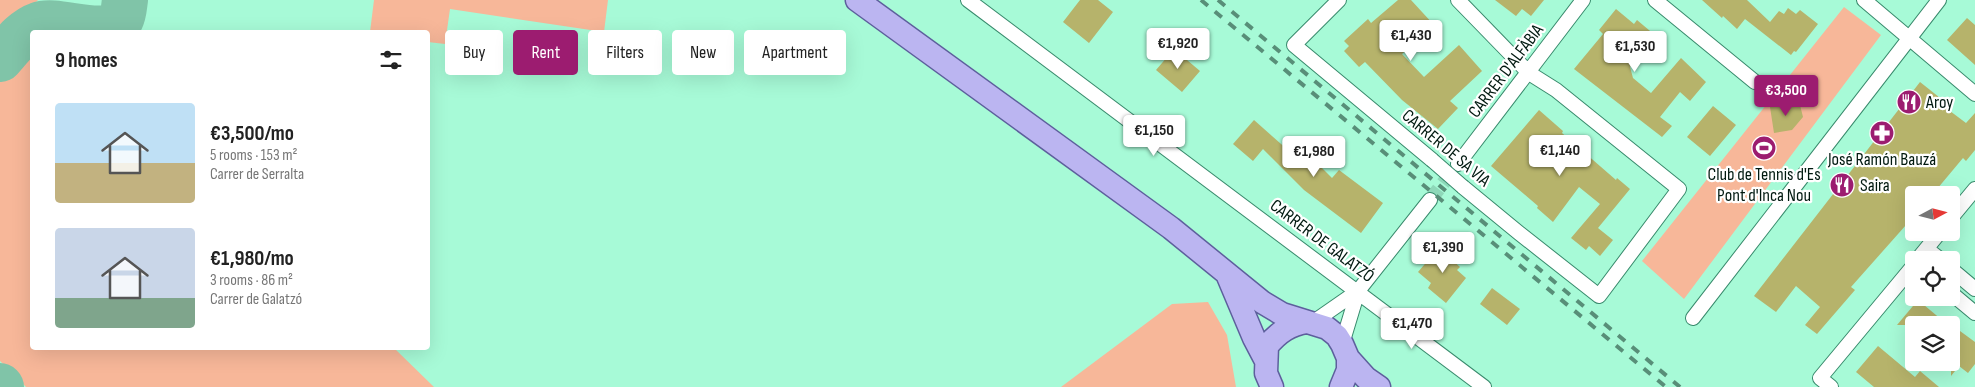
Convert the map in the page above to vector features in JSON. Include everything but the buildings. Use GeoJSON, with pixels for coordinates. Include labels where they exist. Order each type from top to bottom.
{"type":"FeatureCollection","features":[{"type":"Feature","properties":{"kind":"main road"},"geometry":{"type":"LineString","coordinates":[[857,0],[1171,228],[1267,305],[1327,328],[1337,336],[1345,351],[1366,378],[1379,387]]}},
{"type":"Feature","properties":{"kind":"main road"},"geometry":{"type":"LineString","coordinates":[[1225,271],[1265,359]]}},
{"type":"Feature","properties":{"kind":"main road"},"geometry":{"type":"LineString","coordinates":[[1272,387],[1266,373],[1265,359],[1267,346],[1284,329],[1295,324],[1310,323]]}},
{"type":"Feature","properties":{"kind":"main road"},"geometry":{"type":"LineString","coordinates":[[1341,387],[1348,370],[1345,351]]}},
{"type":"Feature","properties":{"kind":"street","name":"CARRER DE GALATZÓ"},"geometry":{"type":"LineString","coordinates":[[968,0],[1484,387]]}},
{"type":"Feature","properties":{"kind":"street","name":"CARRER DE SA VIA"},"geometry":{"type":"LineString","coordinates":[[1339,0],[1294,44],[1463,187],[1600,296],[1679,189],[1556,90],[1529,73]]}},
{"type":"Feature","properties":{"kind":"street"},"geometry":{"type":"LineString","coordinates":[[1458,0],[1529,73]]}},
{"type":"Feature","properties":{"kind":"street","name":"CARRER D'ALFÀBIA"},"geometry":{"type":"LineString","coordinates":[[1458,164],[1583,0]]}},
{"type":"Feature","properties":{"kind":"street"},"geometry":{"type":"LineString","coordinates":[[1655,0],[1754,82]]}},
{"type":"Feature","properties":{"kind":"street"},"geometry":{"type":"LineString","coordinates":[[1864,0],[1975,94]]}},
{"type":"Feature","properties":{"kind":"street"},"geometry":{"type":"LineString","coordinates":[[1693,318],[1940,0]]}},
{"type":"Feature","properties":{"kind":"street"},"geometry":{"type":"LineString","coordinates":[[1960,207],[1975,189]]}},
{"type":"Feature","properties":{"kind":"street"},"geometry":{"type":"LineString","coordinates":[[1310,323],[1358,291],[1430,200]]}},
{"type":"Feature","properties":{"kind":"street"},"geometry":{"type":"LineString","coordinates":[[1925,251],[1933,241]]}},
{"type":"Feature","properties":{"kind":"street"},"geometry":{"type":"LineString","coordinates":[[1927,248],[1930,251]]}},
{"type":"Feature","properties":{"kind":"street"},"geometry":{"type":"LineString","coordinates":[[1831,387],[1820,378],[1905,276]]}},
{"type":"Feature","properties":{"kind":"street"},"geometry":{"type":"LineString","coordinates":[[1960,276],[1975,289]]}},
{"type":"Feature","properties":{"kind":"street"},"geometry":{"type":"LineString","coordinates":[[1345,351],[1358,291]]}},
{"type":"Feature","properties":{"kind":"street"},"geometry":{"type":"LineString","coordinates":[[1960,300],[1975,313]]}},
{"type":"Feature","properties":{"kind":"shaded area"},"geometry":{"type":"Polygon","coordinates":[[[0,0],[38,0],[0,39],[0,0]]]}},
{"type":"Feature","properties":{"kind":"shaded area"},"geometry":{"type":"Polygon","coordinates":[[[374,0],[608,0],[604,30],[591,30],[450,9],[447,30],[445,30],[445,44],[430,42],[430,30],[370,30],[374,0]]]}},
{"type":"Feature","properties":{"kind":"shaded area","name":"Club de Tennis d'Es Pont d'Inca Nou"},"geometry":{"type":"Polygon","coordinates":[[[1844,7],[1881,35],[1684,299],[1642,261],[1844,7]]]}},
{"type":"Feature","properties":{"kind":"shaded area"},"geometry":{"type":"Polygon","coordinates":[[[30,58],[30,350],[396,350],[434,387],[26,387],[0,361],[0,80],[15,65],[30,58]]]}},
{"type":"Feature","properties":{"kind":"shaded area"},"geometry":{"type":"Polygon","coordinates":[[[1208,302],[1227,335],[1236,387],[1061,387],[1172,304],[1208,302]]]}},
{"type":"Feature","properties":{"kind":"taxiway"},"geometry":{"type":"LineString","coordinates":[[0,59],[22,35],[38,25],[47,23],[94,28],[105,28],[114,25],[122,17],[125,0]]}},
{"type":"Feature","properties":{"kind":"tunnel"},"geometry":{"type":"LineString","coordinates":[[1430,200],[1458,164]]}},
{"type":"Feature","properties":{"kind":"railway"},"geometry":{"type":"LineString","coordinates":[[1201,0],[1666,387]]}},
{"type":"Feature","properties":{"kind":"railway"},"geometry":{"type":"LineString","coordinates":[[1218,0],[1680,387]]}},
{"type":"Feature","properties":{"kind":"place","name":"Aroy"},"geometry":{"type":"Point","coordinates":[1909,102]}},
{"type":"Feature","properties":{"kind":"place","name":"José Ramón Bauzá"},"geometry":{"type":"Point","coordinates":[1882,133]}},
{"type":"Feature","properties":{"kind":"place","name":"Club de Tennis d'Es Pont d'Inca Nou"},"geometry":{"type":"Point","coordinates":[1764,148]}},
{"type":"Feature","properties":{"kind":"place","name":"Saira"},"geometry":{"type":"Point","coordinates":[1842,185]}}]}
